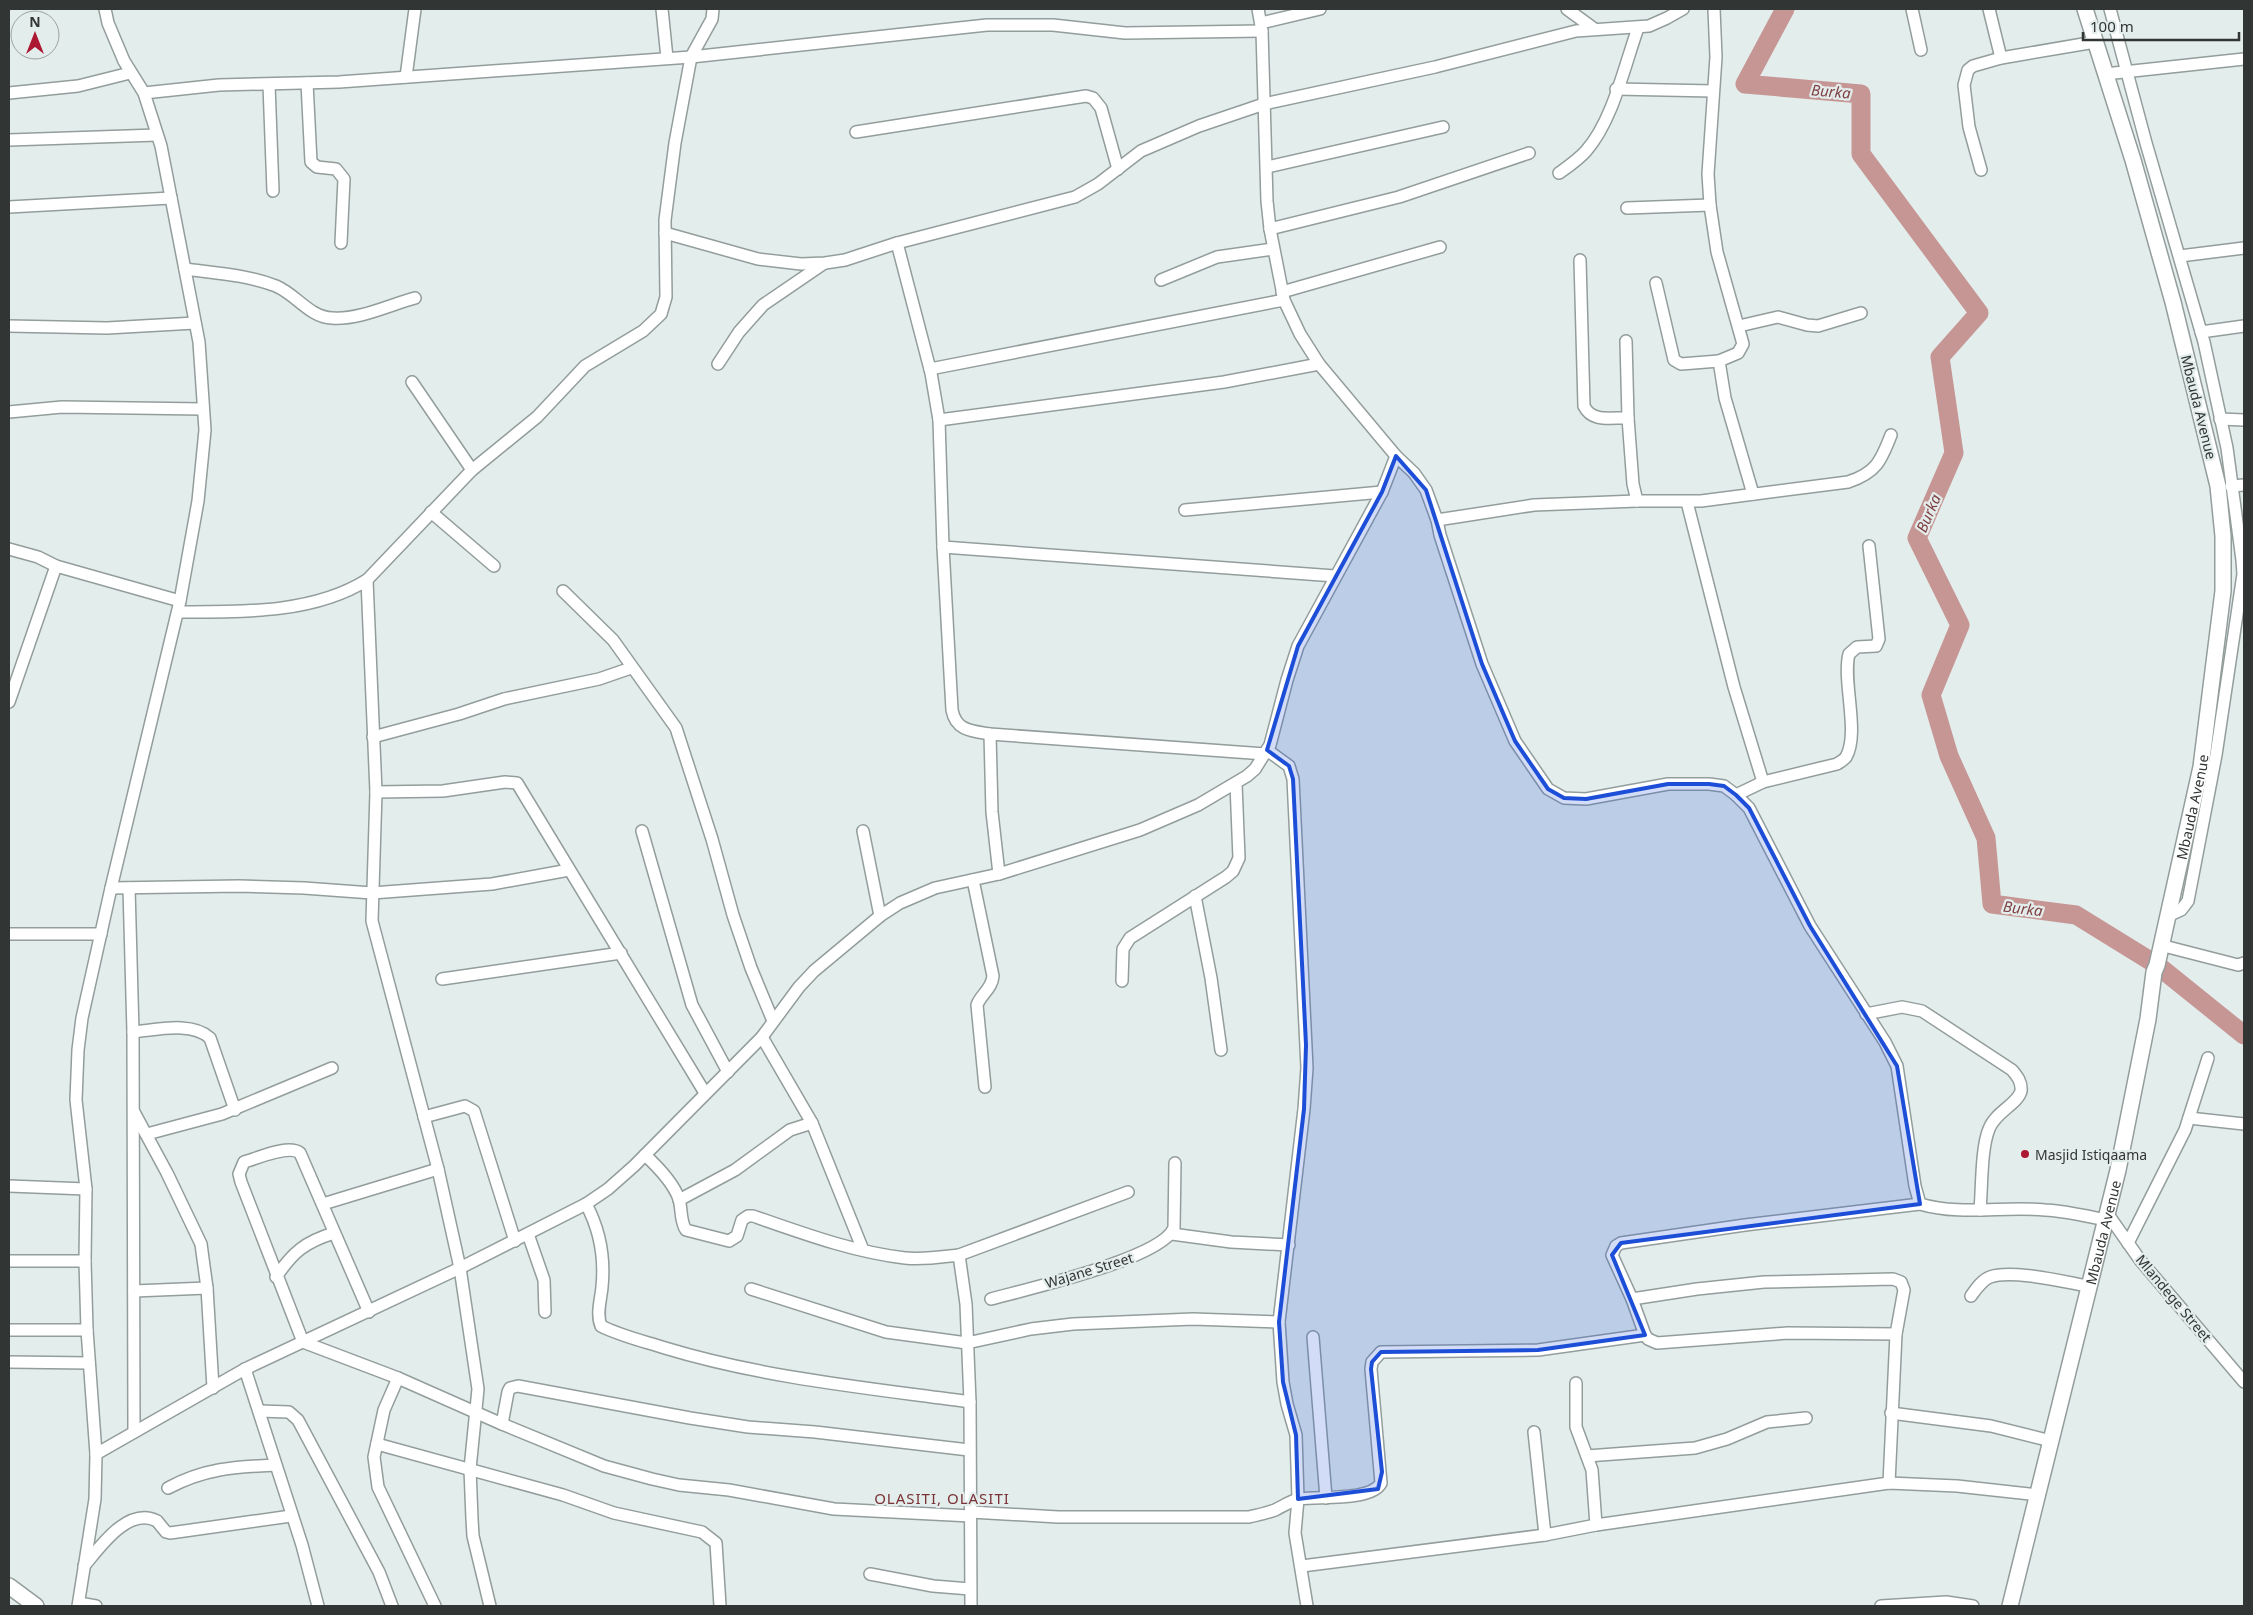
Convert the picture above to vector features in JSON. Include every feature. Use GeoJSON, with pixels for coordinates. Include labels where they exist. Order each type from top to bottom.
{"type":"FeatureCollection","features":[{"type":"Feature","properties":{"kind":"street"},"geometry":{"type":"LineString","coordinates":[[96,1606],[79,1605],[95,1498],[96,1454],[87,1330],[85,1261],[86,1188],[76,1100],[78,1050],[82,1018],[111,888],[179,606],[203,466],[205,430],[199,342],[172,198],[144,93],[130,73],[114,38],[105,9]]}},
{"type":"Feature","properties":{"kind":"street"},"geometry":{"type":"LineString","coordinates":[[406,77],[415,9]]}},
{"type":"Feature","properties":{"kind":"street"},"geometry":{"type":"LineString","coordinates":[[662,9],[667,58]]}},
{"type":"Feature","properties":{"kind":"street"},"geometry":{"type":"LineString","coordinates":[[9,549],[179,606],[242,611],[287,606],[342,594],[367,580],[472,470],[537,417],[585,366],[642,331],[661,314],[666,296],[665,233],[667,195],[674,143],[691,57],[712,19],[713,9]]}},
{"type":"Feature","properties":{"kind":"street"},"geometry":{"type":"LineString","coordinates":[[1258,9],[1261,27],[1270,229],[1283,296],[1300,334],[1319,364],[1396,456],[1414,472],[1426,490],[1482,664],[1515,741],[1548,790],[1564,798],[1586,799],[1668,784],[1709,784],[1724,786],[1736,794],[1749,808],[1810,926],[1886,1042],[1898,1066],[1915,1186],[1920,1204]]}},
{"type":"Feature","properties":{"kind":"street"},"geometry":{"type":"LineString","coordinates":[[144,93],[219,86],[406,77],[691,57],[987,25],[1053,25],[1124,33],[1261,27],[1320,9]]}},
{"type":"Feature","properties":{"kind":"street"},"geometry":{"type":"LineString","coordinates":[[1567,9],[1593,28]]}},
{"type":"Feature","properties":{"kind":"street"},"geometry":{"type":"LineString","coordinates":[[665,233],[765,260],[801,264],[845,260],[897,243],[1060,202],[1086,191],[1141,151],[1199,126],[1264,104],[1435,67],[1560,34],[1593,28],[1638,28],[1658,22],[1683,9]]}},
{"type":"Feature","properties":{"kind":"street"},"geometry":{"type":"LineString","coordinates":[[1656,283],[1674,360],[1681,364],[1719,362],[1742,350],[1743,344],[1739,326],[1717,252],[1710,205],[1708,174],[1716,57],[1714,9]]}},
{"type":"Feature","properties":{"kind":"street"},"geometry":{"type":"LineString","coordinates":[[1912,9],[1921,50]]}},
{"type":"Feature","properties":{"kind":"street"},"geometry":{"type":"LineString","coordinates":[[1990,9],[2002,58]]}},
{"type":"Feature","properties":{"kind":"street","name":"Mbauda Avenue"},"geometry":{"type":"LineString","coordinates":[[2010,1606],[2118,1170],[2160,945],[2201,767],[2223,591],[2235,533],[2218,486],[2199,401],[2133,160],[2085,9]]}},
{"type":"Feature","properties":{"kind":"street"},"geometry":{"type":"LineString","coordinates":[[2110,9],[2146,143],[2201,332],[2227,448],[2235,533],[2243,575],[2216,755],[2188,901],[2181,910],[2168,916]]}},
{"type":"Feature","properties":{"kind":"street"},"geometry":{"type":"LineString","coordinates":[[1559,173],[1577,161],[1592,144],[1607,117],[1638,28]]}},
{"type":"Feature","properties":{"kind":"street"},"geometry":{"type":"LineString","coordinates":[[1981,170],[1969,127],[1964,85],[1968,70],[1973,66],[2002,58],[2095,42]]}},
{"type":"Feature","properties":{"kind":"street"},"geometry":{"type":"LineString","coordinates":[[2105,74],[2127,70],[2244,59]]}},
{"type":"Feature","properties":{"kind":"street"},"geometry":{"type":"LineString","coordinates":[[9,93],[78,86],[130,73]]}},
{"type":"Feature","properties":{"kind":"street"},"geometry":{"type":"LineString","coordinates":[[307,83],[312,162],[317,167],[336,169],[344,179],[341,243]]}},
{"type":"Feature","properties":{"kind":"street"},"geometry":{"type":"LineString","coordinates":[[269,85],[273,191]]}},
{"type":"Feature","properties":{"kind":"street"},"geometry":{"type":"LineString","coordinates":[[1616,89],[1713,91]]}},
{"type":"Feature","properties":{"kind":"street"},"geometry":{"type":"LineString","coordinates":[[856,132],[1086,96],[1093,98],[1101,108],[1118,169]]}},
{"type":"Feature","properties":{"kind":"street"},"geometry":{"type":"LineString","coordinates":[[1267,167],[1443,127]]}},
{"type":"Feature","properties":{"kind":"street"},"geometry":{"type":"LineString","coordinates":[[9,140],[156,135]]}},
{"type":"Feature","properties":{"kind":"street"},"geometry":{"type":"LineString","coordinates":[[1270,229],[1389,200],[1529,153]]}},
{"type":"Feature","properties":{"kind":"street"},"geometry":{"type":"LineString","coordinates":[[9,207],[172,198]]}},
{"type":"Feature","properties":{"kind":"street"},"geometry":{"type":"LineString","coordinates":[[1627,208],[1710,205]]}},
{"type":"Feature","properties":{"kind":"street"},"geometry":{"type":"LineString","coordinates":[[897,243],[930,369],[939,420],[943,547],[953,716],[960,726],[965,729],[990,734],[1266,752],[1289,766],[1293,779],[1306,1045],[1304,1109],[1279,1322],[1283,1382],[1296,1435],[1298,1499],[1295,1523],[1307,1606]]}},
{"type":"Feature","properties":{"kind":"street"},"geometry":{"type":"LineString","coordinates":[[930,369],[1283,296],[1440,247]]}},
{"type":"Feature","properties":{"kind":"street"},"geometry":{"type":"LineString","coordinates":[[2180,256],[2244,248]]}},
{"type":"Feature","properties":{"kind":"street"},"geometry":{"type":"LineString","coordinates":[[1161,280],[1217,257],[1273,249]]}},
{"type":"Feature","properties":{"kind":"street"},"geometry":{"type":"LineString","coordinates":[[1580,260],[1584,406],[1590,414],[1596,417],[1628,418]]}},
{"type":"Feature","properties":{"kind":"street"},"geometry":{"type":"LineString","coordinates":[[718,364],[739,332],[763,305],[825,263]]}},
{"type":"Feature","properties":{"kind":"street"},"geometry":{"type":"LineString","coordinates":[[185,269],[264,282],[288,292],[314,313],[331,318],[357,315],[415,298]]}},
{"type":"Feature","properties":{"kind":"street"},"geometry":{"type":"LineString","coordinates":[[1739,326],[1778,317],[1818,326],[1861,313]]}},
{"type":"Feature","properties":{"kind":"street"},"geometry":{"type":"LineString","coordinates":[[9,326],[107,328],[195,323]]}},
{"type":"Feature","properties":{"kind":"street"},"geometry":{"type":"LineString","coordinates":[[2201,332],[2244,326]]}},
{"type":"Feature","properties":{"kind":"street"},"geometry":{"type":"LineString","coordinates":[[1626,341],[1628,418],[1633,484],[1637,502]]}},
{"type":"Feature","properties":{"kind":"street"},"geometry":{"type":"LineString","coordinates":[[1719,362],[1725,398],[1753,494]]}},
{"type":"Feature","properties":{"kind":"street"},"geometry":{"type":"LineString","coordinates":[[939,420],[1224,382],[1319,364]]}},
{"type":"Feature","properties":{"kind":"street"},"geometry":{"type":"LineString","coordinates":[[412,382],[472,470]]}},
{"type":"Feature","properties":{"kind":"street"},"geometry":{"type":"LineString","coordinates":[[9,412],[62,407],[203,410]]}},
{"type":"Feature","properties":{"kind":"street"},"geometry":{"type":"LineString","coordinates":[[2220,419],[2244,420]]}},
{"type":"Feature","properties":{"kind":"street"},"geometry":{"type":"LineString","coordinates":[[1437,520],[1534,505],[1687,502],[1848,482],[1868,473],[1882,458],[1891,435]]}},
{"type":"Feature","properties":{"kind":"street"},"geometry":{"type":"LineString","coordinates":[[96,1454],[245,1369],[460,1268],[586,1204],[622,1178],[705,1092],[728,1072],[762,1037],[814,970],[880,916],[927,891],[999,874],[1140,830],[1198,805],[1236,784],[1255,769],[1266,752],[1298,646],[1382,492],[1396,456]]}},
{"type":"Feature","properties":{"kind":"street"},"geometry":{"type":"LineString","coordinates":[[2232,486],[2244,485]]}},
{"type":"Feature","properties":{"kind":"street"},"geometry":{"type":"LineString","coordinates":[[1185,510],[1382,492]]}},
{"type":"Feature","properties":{"kind":"street"},"geometry":{"type":"LineString","coordinates":[[1687,502],[1734,687],[1763,782]]}},
{"type":"Feature","properties":{"kind":"street"},"geometry":{"type":"LineString","coordinates":[[431,512],[494,566]]}},
{"type":"Feature","properties":{"kind":"street"},"geometry":{"type":"LineString","coordinates":[[1736,794],[1763,782],[1837,764],[1846,758],[1851,727],[1848,654],[1857,647],[1876,646],[1879,639],[1869,546]]}},
{"type":"Feature","properties":{"kind":"street"},"geometry":{"type":"LineString","coordinates":[[943,547],[1335,576]]}},
{"type":"Feature","properties":{"kind":"street"},"geometry":{"type":"LineString","coordinates":[[9,702],[56,566]]}},
{"type":"Feature","properties":{"kind":"street"},"geometry":{"type":"LineString","coordinates":[[367,580],[376,792],[372,921],[438,1169],[460,1268],[478,1389],[470,1469],[473,1536],[490,1606]]}},
{"type":"Feature","properties":{"kind":"street"},"geometry":{"type":"LineString","coordinates":[[564,591],[613,640],[631,668],[660,704],[676,728],[709,830],[733,915],[751,968],[774,1021]]}},
{"type":"Feature","properties":{"kind":"street"},"geometry":{"type":"LineString","coordinates":[[373,737],[452,716],[512,697],[590,681],[631,668]]}},
{"type":"Feature","properties":{"kind":"street"},"geometry":{"type":"LineString","coordinates":[[990,734],[992,812],[999,874]]}},
{"type":"Feature","properties":{"kind":"street"},"geometry":{"type":"LineString","coordinates":[[376,792],[444,791],[517,782],[568,870],[622,953],[705,1092]]}},
{"type":"Feature","properties":{"kind":"street"},"geometry":{"type":"LineString","coordinates":[[1122,981],[1122,954],[1125,943],[1226,877],[1238,864],[1240,849],[1236,784]]}},
{"type":"Feature","properties":{"kind":"street"},"geometry":{"type":"LineString","coordinates":[[642,831],[692,1005],[728,1072]]}},
{"type":"Feature","properties":{"kind":"street"},"geometry":{"type":"LineString","coordinates":[[863,831],[880,916]]}},
{"type":"Feature","properties":{"kind":"street"},"geometry":{"type":"LineString","coordinates":[[111,888],[264,886],[372,893],[492,884],[568,870]]}},
{"type":"Feature","properties":{"kind":"street"},"geometry":{"type":"LineString","coordinates":[[973,880],[993,976],[991,985],[980,997],[977,1005],[984,1087]]}},
{"type":"Feature","properties":{"kind":"street"},"geometry":{"type":"LineString","coordinates":[[129,888],[133,1032],[134,1432]]}},
{"type":"Feature","properties":{"kind":"street"},"geometry":{"type":"LineString","coordinates":[[1195,896],[1211,978],[1221,1050]]}},
{"type":"Feature","properties":{"kind":"street"},"geometry":{"type":"LineString","coordinates":[[9,934],[101,934]]}},
{"type":"Feature","properties":{"kind":"street"},"geometry":{"type":"LineString","coordinates":[[2160,945],[2238,965],[2244,964]]}},
{"type":"Feature","properties":{"kind":"street"},"geometry":{"type":"LineString","coordinates":[[442,978],[622,953]]}},
{"type":"Feature","properties":{"kind":"street"},"geometry":{"type":"LineString","coordinates":[[1866,1014],[1902,1007],[1922,1012],[2012,1070],[2018,1076],[2021,1086],[2019,1096],[2000,1112],[1988,1129],[1980,1210]]}},
{"type":"Feature","properties":{"kind":"street"},"geometry":{"type":"LineString","coordinates":[[133,1032],[185,1028],[204,1033],[210,1038],[235,1110]]}},
{"type":"Feature","properties":{"kind":"street"},"geometry":{"type":"LineString","coordinates":[[762,1037],[812,1123],[863,1250]]}},
{"type":"Feature","properties":{"kind":"street"},"geometry":{"type":"LineString","coordinates":[[2128,1243],[2160,1182],[2189,1118],[2208,1058]]}},
{"type":"Feature","properties":{"kind":"street"},"geometry":{"type":"LineString","coordinates":[[147,1134],[235,1110],[332,1068]]}},
{"type":"Feature","properties":{"kind":"street"},"geometry":{"type":"LineString","coordinates":[[424,1117],[464,1106],[474,1111],[515,1240]]}},
{"type":"Feature","properties":{"kind":"street"},"geometry":{"type":"LineString","coordinates":[[133,1111],[147,1134],[201,1244],[207,1288],[213,1388]]}},
{"type":"Feature","properties":{"kind":"street"},"geometry":{"type":"LineString","coordinates":[[2189,1118],[2244,1124]]}},
{"type":"Feature","properties":{"kind":"street"},"geometry":{"type":"LineString","coordinates":[[679,1200],[735,1170],[790,1130],[812,1123]]}},
{"type":"Feature","properties":{"kind":"street"},"geometry":{"type":"LineString","coordinates":[[369,1312],[303,1159],[296,1150],[284,1150],[244,1162],[240,1167],[241,1182],[276,1277],[303,1342],[398,1378],[476,1413],[604,1466],[679,1485],[729,1490],[850,1511],[1058,1517],[1240,1518],[1272,1511],[1298,1499],[1371,1493],[1378,1489],[1381,1484],[1371,1369],[1372,1362],[1381,1352],[1538,1350],[1645,1336]]}},
{"type":"Feature","properties":{"kind":"street"},"geometry":{"type":"LineString","coordinates":[[645,1155],[667,1180],[679,1200],[683,1227],[686,1230],[732,1240],[737,1236],[742,1220],[748,1216],[753,1216],[863,1250],[904,1258],[933,1258],[959,1255],[1128,1192]]}},
{"type":"Feature","properties":{"kind":"street"},"geometry":{"type":"LineString","coordinates":[[1175,1163],[1175,1220],[1172,1234],[1231,1242],[1289,1245]]}},
{"type":"Feature","properties":{"kind":"street"},"geometry":{"type":"LineString","coordinates":[[323,1204],[438,1169]]}},
{"type":"Feature","properties":{"kind":"street"},"geometry":{"type":"LineString","coordinates":[[9,1186],[86,1188]]}},
{"type":"Feature","properties":{"kind":"street"},"geometry":{"type":"LineString","coordinates":[[586,1204],[594,1219],[602,1246],[603,1275],[599,1314],[600,1326],[619,1335],[698,1358],[774,1375],[970,1402]]}},
{"type":"Feature","properties":{"kind":"street"},"geometry":{"type":"LineString","coordinates":[[1896,1334],[1788,1333],[1663,1344],[1652,1342],[1645,1336],[1632,1299],[1612,1255],[1616,1246],[1621,1244],[1745,1225],[1920,1204],[1953,1210],[2046,1210],[2106,1216]]}},
{"type":"Feature","properties":{"kind":"street","name":"Mlandege Street"},"geometry":{"type":"LineString","coordinates":[[2106,1216],[2140,1260],[2244,1382]]}},
{"type":"Feature","properties":{"kind":"street"},"geometry":{"type":"LineString","coordinates":[[276,1277],[287,1261],[306,1244],[334,1232]]}},
{"type":"Feature","properties":{"kind":"street"},"geometry":{"type":"LineString","coordinates":[[528,1234],[544,1280],[545,1312]]}},
{"type":"Feature","properties":{"kind":"street","name":"Wajane Street"},"geometry":{"type":"LineString","coordinates":[[991,1299],[1116,1263],[1143,1253],[1172,1234]]}},
{"type":"Feature","properties":{"kind":"street"},"geometry":{"type":"LineString","coordinates":[[959,1255],[966,1304],[970,1402],[971,1606]]}},
{"type":"Feature","properties":{"kind":"street"},"geometry":{"type":"LineString","coordinates":[[9,1261],[85,1261]]}},
{"type":"Feature","properties":{"kind":"street"},"geometry":{"type":"LineString","coordinates":[[1971,1296],[1980,1284],[1989,1277],[1999,1275],[2027,1276],[2088,1286]]}},
{"type":"Feature","properties":{"kind":"street"},"geometry":{"type":"LineString","coordinates":[[1632,1299],[1697,1289],[1764,1282],[1893,1279],[1901,1282],[1904,1290],[1896,1334],[1889,1483]]}},
{"type":"Feature","properties":{"kind":"street"},"geometry":{"type":"LineString","coordinates":[[134,1291],[207,1288]]}},
{"type":"Feature","properties":{"kind":"street"},"geometry":{"type":"LineString","coordinates":[[751,1289],[886,1332],[924,1339],[967,1343],[1031,1329],[1073,1324],[1193,1319],[1279,1322]]}},
{"type":"Feature","properties":{"kind":"street"},"geometry":{"type":"LineString","coordinates":[[9,1330],[87,1330]]}},
{"type":"Feature","properties":{"kind":"street"},"geometry":{"type":"LineString","coordinates":[[1313,1337],[1326,1498]]}},
{"type":"Feature","properties":{"kind":"street"},"geometry":{"type":"LineString","coordinates":[[9,1362],[89,1363]]}},
{"type":"Feature","properties":{"kind":"street"},"geometry":{"type":"LineString","coordinates":[[245,1369],[291,1516],[302,1545],[318,1606]]}},
{"type":"Feature","properties":{"kind":"street"},"geometry":{"type":"LineString","coordinates":[[398,1378],[384,1410],[374,1466],[382,1499],[435,1606]]}},
{"type":"Feature","properties":{"kind":"street"},"geometry":{"type":"LineString","coordinates":[[1576,1383],[1576,1427],[1593,1477],[1596,1524]]}},
{"type":"Feature","properties":{"kind":"street"},"geometry":{"type":"LineString","coordinates":[[502,1424],[508,1392],[510,1388],[518,1386],[738,1426],[875,1438],[969,1450]]}},
{"type":"Feature","properties":{"kind":"street"},"geometry":{"type":"LineString","coordinates":[[258,1411],[289,1412],[298,1420],[379,1572],[392,1606]]}},
{"type":"Feature","properties":{"kind":"street"},"geometry":{"type":"LineString","coordinates":[[1891,1413],[1991,1426],[2050,1441]]}},
{"type":"Feature","properties":{"kind":"street"},"geometry":{"type":"LineString","coordinates":[[1587,1456],[1695,1448],[1727,1439],[1767,1422],[1806,1418]]}},
{"type":"Feature","properties":{"kind":"street"},"geometry":{"type":"LineString","coordinates":[[1534,1432],[1545,1535]]}},
{"type":"Feature","properties":{"kind":"street"},"geometry":{"type":"LineString","coordinates":[[377,1444],[563,1494],[614,1512],[702,1532],[716,1543],[720,1606]]}},
{"type":"Feature","properties":{"kind":"street"},"geometry":{"type":"LineString","coordinates":[[168,1488],[218,1468],[276,1465]]}},
{"type":"Feature","properties":{"kind":"street"},"geometry":{"type":"LineString","coordinates":[[1302,1566],[1545,1535],[1596,1524],[1889,1483],[1957,1486],[2038,1495]]}},
{"type":"Feature","properties":{"kind":"street"},"geometry":{"type":"LineString","coordinates":[[84,1566],[123,1525],[141,1518],[157,1520],[166,1532],[170,1533],[291,1516]]}},
{"type":"Feature","properties":{"kind":"street"},"geometry":{"type":"LineString","coordinates":[[870,1574],[934,1586],[970,1590]]}},
{"type":"Feature","properties":{"kind":"street"},"geometry":{"type":"LineString","coordinates":[[9,1586],[36,1606]]}},
{"type":"Feature","properties":{"kind":"street"},"geometry":{"type":"LineString","coordinates":[[1882,1606],[1946,1602],[1973,1606]]}},
{"type":"Feature","properties":{"kind":"highlighted area"},"geometry":{"type":"Polygon","coordinates":[[[1396,456],[1426,490],[1482,664],[1515,741],[1548,789],[1564,798],[1586,799],[1668,784],[1709,784],[1724,786],[1736,795],[1749,808],[1810,926],[1897,1066],[1920,1204],[1621,1243],[1612,1255],[1645,1335],[1538,1350],[1381,1352],[1372,1362],[1371,1369],[1382,1472],[1378,1489],[1298,1499],[1296,1435],[1283,1382],[1279,1322],[1304,1109],[1306,1045],[1293,779],[1289,766],[1267,750],[1298,646],[1382,492],[1396,456]]]}},
{"type":"Feature","properties":{"kind":"waterway","name":"Burka"},"geometry":{"type":"LineString","coordinates":[[1785,9],[1745,84],[1861,94],[1861,154],[1979,313],[1940,357],[1954,453],[1917,538],[1960,625],[1931,695],[1949,756],[1986,838],[1992,904],[2076,915],[2157,965],[2244,1035]]}},
{"type":"Feature","properties":{"kind":"place","name":"Masjid Istiqaama"},"geometry":{"type":"Point","coordinates":[2025,1154]}},
{"type":"Feature","properties":{"kind":"district","name":"OLASITI, OLASITI"},"geometry":{"type":"Point","coordinates":[942,1498]}}]}
